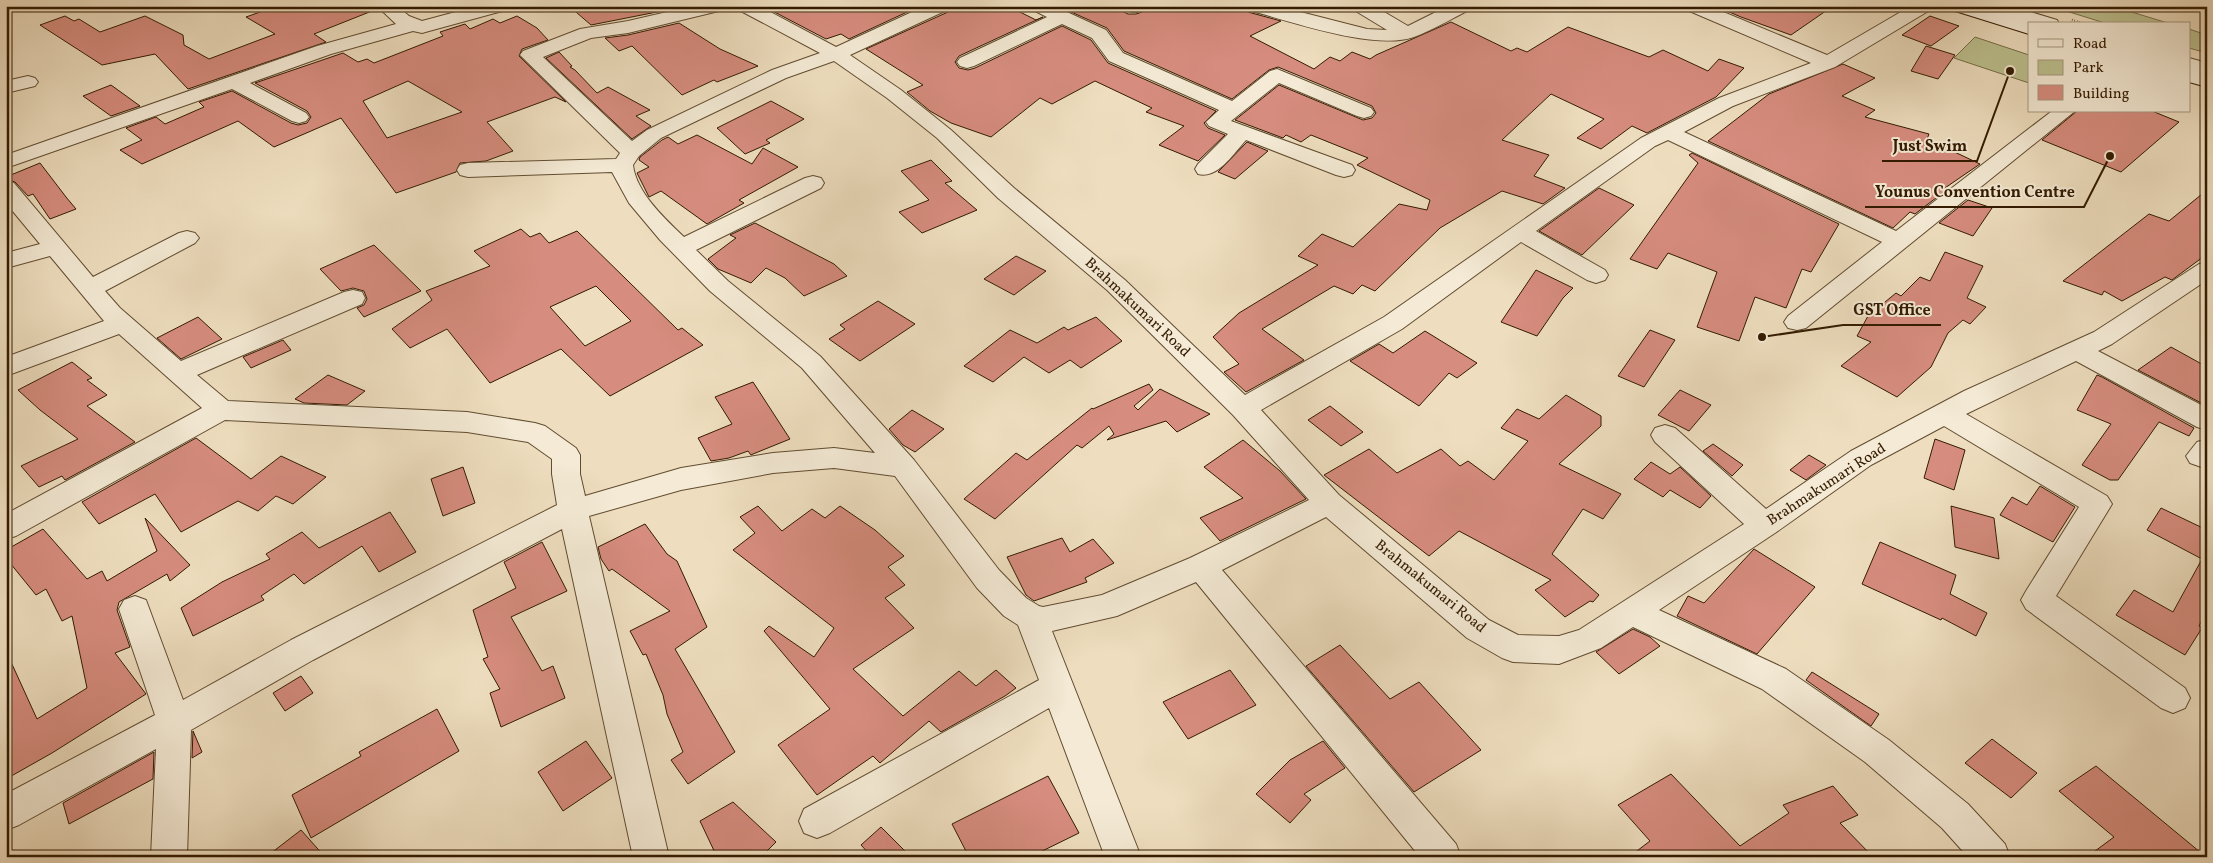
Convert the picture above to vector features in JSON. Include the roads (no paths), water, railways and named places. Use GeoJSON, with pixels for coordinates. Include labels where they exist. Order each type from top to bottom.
{"type":"FeatureCollection","features":[{"type":"Feature","properties":{"kind":"street"},"geometry":{"type":"LineString","coordinates":[[386,6],[397,18],[411,26]]}},
{"type":"Feature","properties":{"kind":"street"},"geometry":{"type":"LineString","coordinates":[[6,162],[324,50],[411,26],[433,26],[500,6]]}},
{"type":"Feature","properties":{"kind":"street"},"geometry":{"type":"LineString","coordinates":[[626,159],[530,55],[587,33],[628,27],[717,6]]}},
{"type":"Feature","properties":{"kind":"street","name":"Brahmakumari Road"},"geometry":{"type":"LineString","coordinates":[[744,6],[836,54],[944,134],[1006,193],[1116,285],[1243,408],[1329,503],[1478,630],[1514,648],[1559,650],[1590,639],[1765,525],[1861,458],[1972,398],[2078,351],[2200,282]]}},
{"type":"Feature","properties":{"kind":"street"},"geometry":{"type":"LineString","coordinates":[[941,6],[836,54],[780,74],[654,134],[626,159],[623,174],[637,198],[718,286],[811,362],[904,467],[988,579],[1015,607],[1030,617],[1044,620],[1106,607],[1201,566],[1329,503]]}},
{"type":"Feature","properties":{"kind":"street"},"geometry":{"type":"LineString","coordinates":[[1039,6],[1099,34],[1116,57],[1234,109]]}},
{"type":"Feature","properties":{"kind":"street"},"geometry":{"type":"LineString","coordinates":[[1254,6],[1367,35],[1387,36],[1407,33],[1463,6]]}},
{"type":"Feature","properties":{"kind":"street"},"geometry":{"type":"LineString","coordinates":[[1360,6],[1407,33]]}},
{"type":"Feature","properties":{"kind":"street"},"geometry":{"type":"LineString","coordinates":[[1693,6],[1828,63]]}},
{"type":"Feature","properties":{"kind":"street"},"geometry":{"type":"LineString","coordinates":[[1243,408],[1394,323],[1520,231],[1648,142],[1726,102],[1828,63],[1924,6]]}},
{"type":"Feature","properties":{"kind":"street"},"geometry":{"type":"LineString","coordinates":[[1958,6],[2028,28]]}},
{"type":"Feature","properties":{"kind":"street"},"geometry":{"type":"LineString","coordinates":[[1985,6],[2037,22]]}},
{"type":"Feature","properties":{"kind":"street"},"geometry":{"type":"LineString","coordinates":[[1991,6],[2043,22]]}},
{"type":"Feature","properties":{"kind":"street"},"geometry":{"type":"LineString","coordinates":[[967,62],[1062,17]]}},
{"type":"Feature","properties":{"kind":"street"},"geometry":{"type":"LineString","coordinates":[[2190,65],[2207,70]]}},
{"type":"Feature","properties":{"kind":"street"},"geometry":{"type":"LineString","coordinates":[[1344,170],[1216,122],[1277,76],[1364,112]]}},
{"type":"Feature","properties":{"kind":"street"},"geometry":{"type":"LineString","coordinates":[[2190,76],[2207,81]]}},
{"type":"Feature","properties":{"kind":"street"},"geometry":{"type":"LineString","coordinates":[[6,87],[28,82]]}},
{"type":"Feature","properties":{"kind":"street"},"geometry":{"type":"LineString","coordinates":[[233,82],[299,117]]}},
{"type":"Feature","properties":{"kind":"street"},"geometry":{"type":"LineString","coordinates":[[1797,322],[2064,112]]}},
{"type":"Feature","properties":{"kind":"street"},"geometry":{"type":"LineString","coordinates":[[1206,169],[1242,132]]}},
{"type":"Feature","properties":{"kind":"street"},"geometry":{"type":"LineString","coordinates":[[1667,132],[1899,241]]}},
{"type":"Feature","properties":{"kind":"street"},"geometry":{"type":"LineString","coordinates":[[468,170],[626,159]]}},
{"type":"Feature","properties":{"kind":"street"},"geometry":{"type":"LineString","coordinates":[[681,248],[813,183]]}},
{"type":"Feature","properties":{"kind":"street"},"geometry":{"type":"LineString","coordinates":[[6,188],[111,314],[221,410]]}},
{"type":"Feature","properties":{"kind":"street"},"geometry":{"type":"LineString","coordinates":[[1520,231],[1596,275]]}},
{"type":"Feature","properties":{"kind":"street"},"geometry":{"type":"LineString","coordinates":[[90,289],[187,238]]}},
{"type":"Feature","properties":{"kind":"street"},"geometry":{"type":"LineString","coordinates":[[6,262],[56,247]]}},
{"type":"Feature","properties":{"kind":"street"},"geometry":{"type":"LineString","coordinates":[[179,372],[353,298]]}},
{"type":"Feature","properties":{"kind":"street"},"geometry":{"type":"LineString","coordinates":[[6,367],[122,324]]}},
{"type":"Feature","properties":{"kind":"street"},"geometry":{"type":"LineString","coordinates":[[2078,351],[2207,420]]}},
{"type":"Feature","properties":{"kind":"street"},"geometry":{"type":"LineString","coordinates":[[6,528],[221,410],[467,422],[535,433],[566,454],[566,474],[573,510],[651,857]]}},
{"type":"Feature","properties":{"kind":"street"},"geometry":{"type":"LineString","coordinates":[[1945,414],[2097,504],[2037,600],[2173,698]]}},
{"type":"Feature","properties":{"kind":"street"},"geometry":{"type":"LineString","coordinates":[[1665,435],[1765,525]]}},
{"type":"Feature","properties":{"kind":"street"},"geometry":{"type":"LineString","coordinates":[[2207,449],[2200,456],[2207,459]]}},
{"type":"Feature","properties":{"kind":"street"},"geometry":{"type":"LineString","coordinates":[[6,812],[174,722],[302,650],[573,510],[680,479],[773,463],[834,458],[904,467]]}},
{"type":"Feature","properties":{"kind":"street"},"geometry":{"type":"LineString","coordinates":[[1201,566],[1443,857]]}},
{"type":"Feature","properties":{"kind":"street"},"geometry":{"type":"LineString","coordinates":[[135,609],[174,722],[169,857]]}},
{"type":"Feature","properties":{"kind":"street"},"geometry":{"type":"LineString","coordinates":[[1632,612],[1774,680],[1877,751],[1955,816],[1992,857]]}},
{"type":"Feature","properties":{"kind":"street"},"geometry":{"type":"LineString","coordinates":[[1030,617],[1123,857]]}},
{"type":"Feature","properties":{"kind":"street"},"geometry":{"type":"LineString","coordinates":[[817,821],[1057,687]]}},
{"type":"Feature","properties":{"kind":"place","name":"Just Swim"},"geometry":{"type":"Point","coordinates":[2010,71]}},
{"type":"Feature","properties":{"kind":"place","name":"Younus Convention Centre"},"geometry":{"type":"Point","coordinates":[2110,156]}},
{"type":"Feature","properties":{"kind":"place","name":"GST Office"},"geometry":{"type":"Point","coordinates":[1762,337]}}]}
